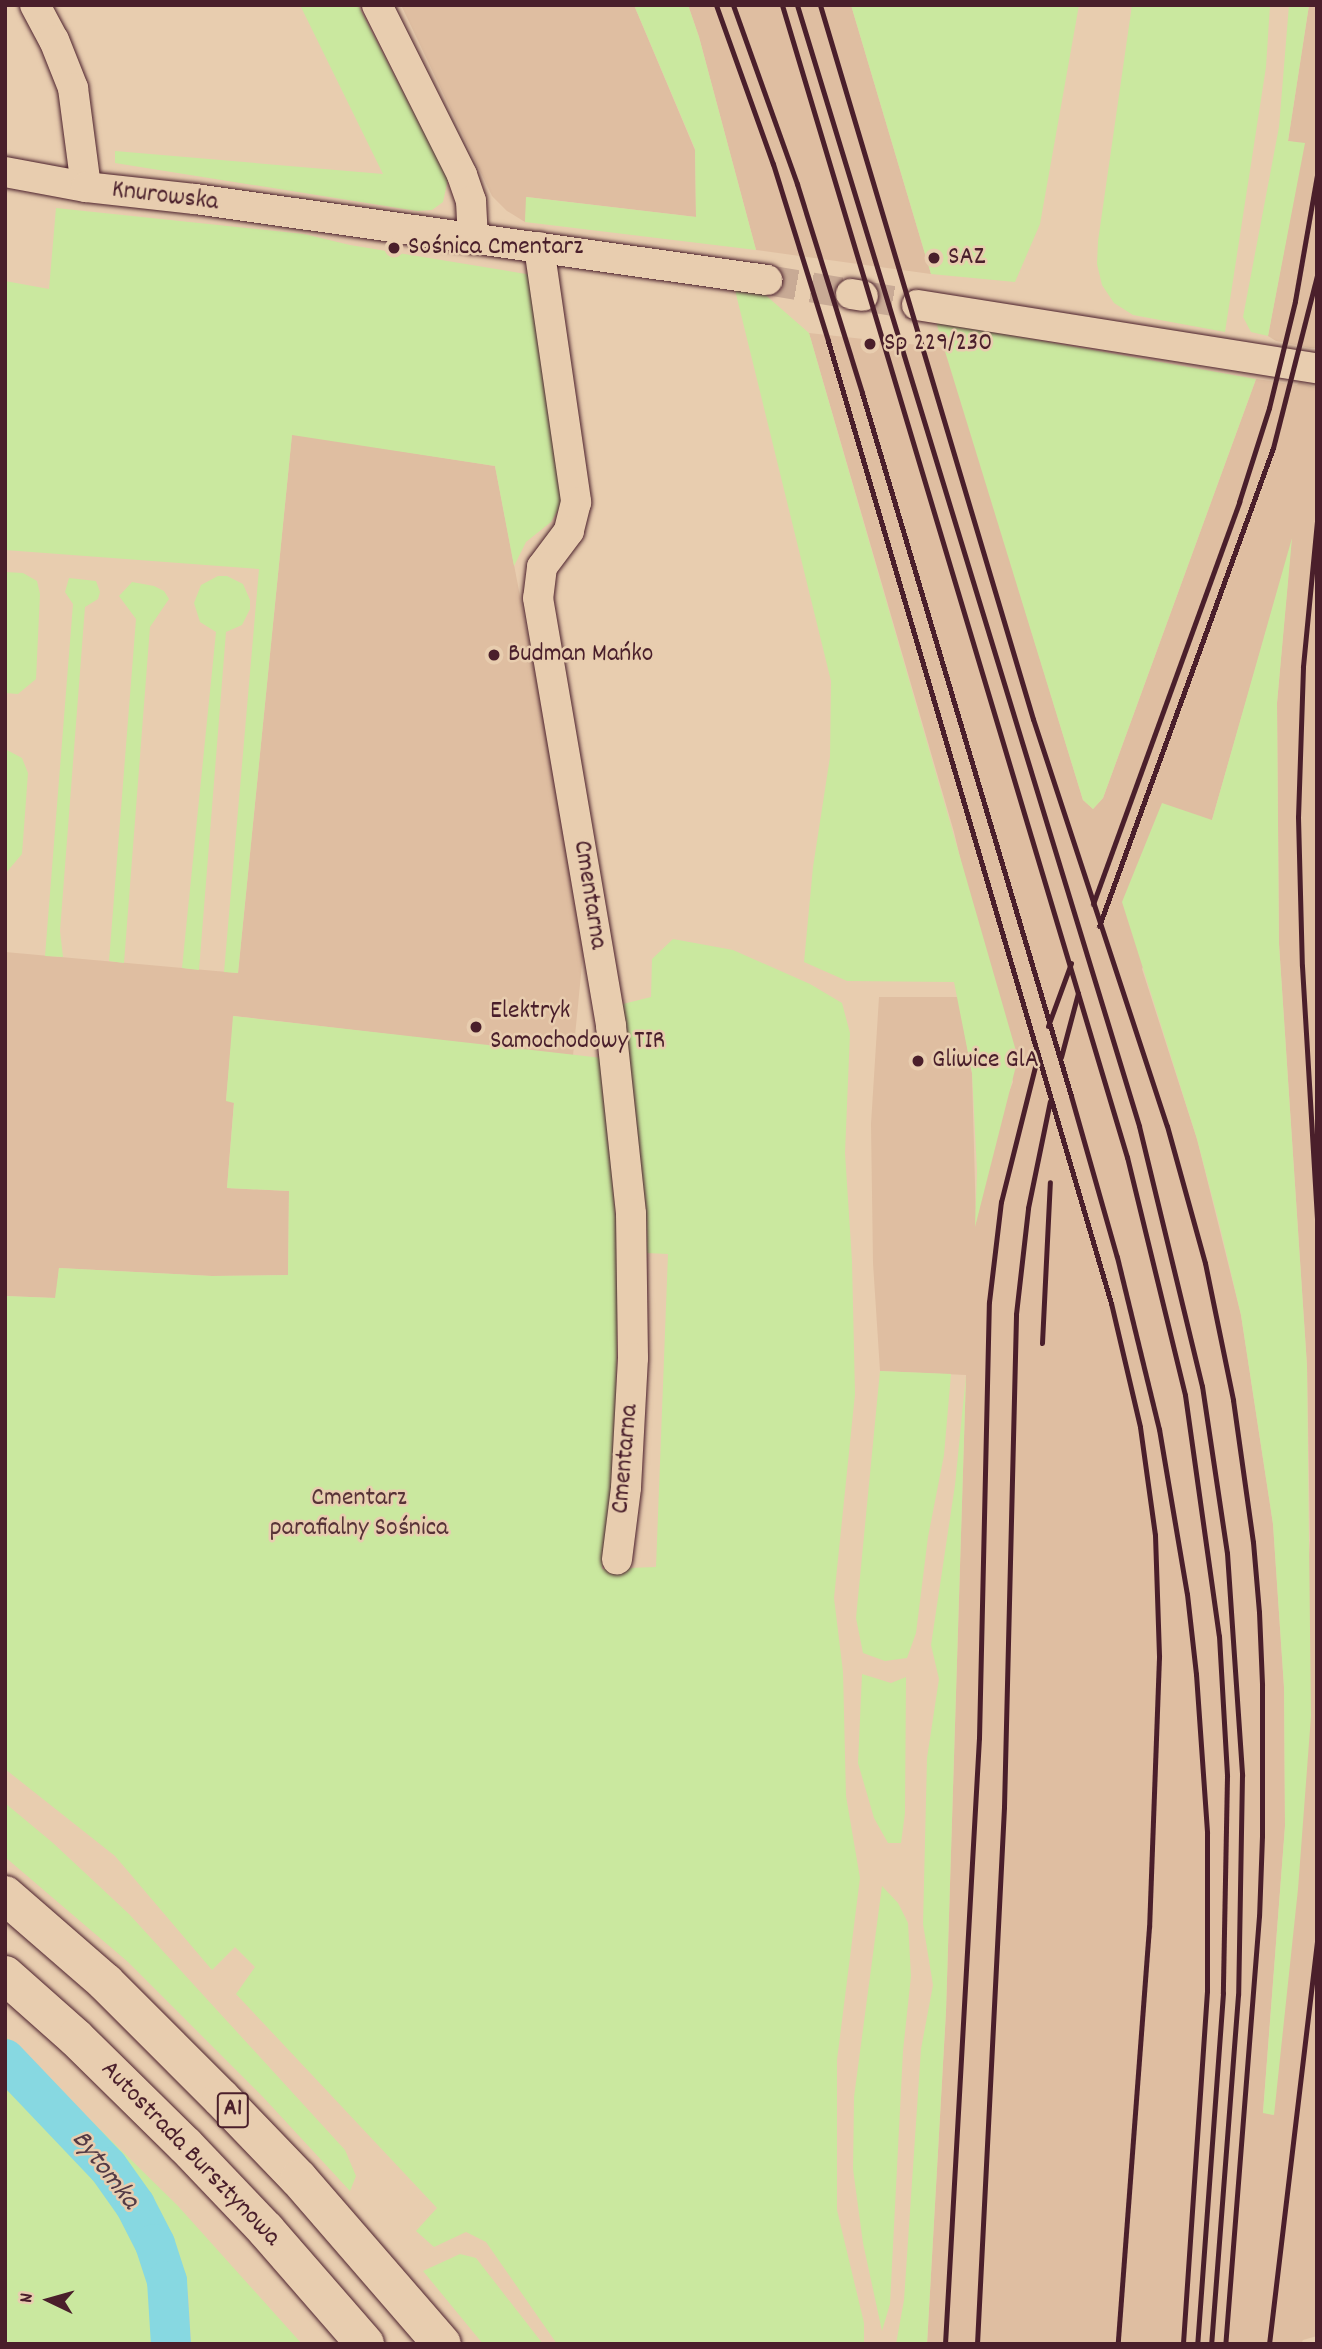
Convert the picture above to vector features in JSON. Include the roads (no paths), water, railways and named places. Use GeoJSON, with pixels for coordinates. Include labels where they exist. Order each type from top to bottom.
{"type":"FeatureCollection","features":[{"type":"Feature","properties":{"kind":"highway","name":"A1"},"geometry":{"type":"LineString","coordinates":[[5,1895],[105,1982],[221,2098],[308,2189],[442,2344]]}},
{"type":"Feature","properties":{"kind":"highway","name":"Autostrada Bursztynowa"},"geometry":{"type":"LineString","coordinates":[[5,1975],[76,2038],[186,2146],[266,2230],[365,2344]]}},
{"type":"Feature","properties":{"kind":"street"},"geometry":{"type":"LineString","coordinates":[[34,5],[54,40],[73,89],[86,187]]}},
{"type":"Feature","properties":{"kind":"street"},"geometry":{"type":"LineString","coordinates":[[377,5],[462,175],[471,201],[473,239]]}},
{"type":"Feature","properties":{"kind":"street","name":"Knurowska"},"geometry":{"type":"LineString","coordinates":[[5,172],[86,187],[767,280]]}},
{"type":"Feature","properties":{"kind":"street","name":"Cmentarna"},"geometry":{"type":"LineString","coordinates":[[538,247],[576,502],[569,531],[542,567],[538,598],[611,1026],[631,1214],[634,1358],[626,1488],[617,1559]]}},
{"type":"Feature","properties":{"kind":"street"},"geometry":{"type":"LineString","coordinates":[[917,305],[1317,368]]}},
{"type":"Feature","properties":{"kind":"waterway","name":"Bytomka"},"geometry":{"type":"LineString","coordinates":[[5,2059],[108,2167],[135,2205],[155,2244],[167,2281],[171,2344]]}},
{"type":"Feature","properties":{"kind":"tunnel"},"geometry":{"type":"LineString","coordinates":[[767,280],[851,294]]}},
{"type":"Feature","properties":{"kind":"tunnel"},"geometry":{"type":"LineString","coordinates":[[863,296],[917,305]]}},
{"type":"Feature","properties":{"kind":"railway"},"geometry":{"type":"LineString","coordinates":[[716,5],[773,164],[828,341],[1111,1303],[1140,1427],[1155,1535],[1159,1657],[1149,1927],[1118,2344]]}},
{"type":"Feature","properties":{"kind":"railway"},"geometry":{"type":"LineString","coordinates":[[733,5],[797,184],[862,393],[1071,1096],[1117,1257],[1159,1429],[1187,1594],[1196,1674],[1207,1833],[1207,1991],[1183,2344]]}},
{"type":"Feature","properties":{"kind":"railway"},"geometry":{"type":"LineString","coordinates":[[782,5],[1127,1157],[1185,1395],[1219,1636],[1227,1776],[1223,1993],[1197,2344]]}},
{"type":"Feature","properties":{"kind":"railway"},"geometry":{"type":"LineString","coordinates":[[797,5],[1139,1126],[1202,1386],[1227,1553],[1242,1775],[1238,1995],[1211,2344]]}},
{"type":"Feature","properties":{"kind":"railway"},"geometry":{"type":"LineString","coordinates":[[820,5],[1033,719],[1167,1126],[1205,1263],[1233,1400],[1253,1542],[1259,1612],[1262,1836],[1259,1916],[1225,2344]]}},
{"type":"Feature","properties":{"kind":"railway"},"geometry":{"type":"LineString","coordinates":[[1093,904],[1239,502],[1269,408],[1295,301],[1317,175]]}},
{"type":"Feature","properties":{"kind":"railway"},"geometry":{"type":"LineString","coordinates":[[1099,926],[1273,448],[1317,275]]}},
{"type":"Feature","properties":{"kind":"railway"},"geometry":{"type":"LineString","coordinates":[[1317,521],[1303,667],[1298,817],[1302,966],[1317,1219]]}},
{"type":"Feature","properties":{"kind":"railway"},"geometry":{"type":"LineString","coordinates":[[1048,1026],[1071,963]]}},
{"type":"Feature","properties":{"kind":"railway"},"geometry":{"type":"LineString","coordinates":[[1061,1057],[1078,993]]}},
{"type":"Feature","properties":{"kind":"railway"},"geometry":{"type":"LineString","coordinates":[[945,2344],[979,1738],[989,1302],[1001,1202],[1038,1055]]}},
{"type":"Feature","properties":{"kind":"railway"},"geometry":{"type":"LineString","coordinates":[[977,2344],[1004,1807],[1016,1314],[1028,1208],[1050,1101]]}},
{"type":"Feature","properties":{"kind":"railway"},"geometry":{"type":"LineString","coordinates":[[1042,1343],[1050,1182]]}},
{"type":"Feature","properties":{"kind":"railway"},"geometry":{"type":"LineString","coordinates":[[1269,2344],[1317,1939]]}},
{"type":"Feature","properties":{"kind":"place","name":"Sośnica Cmentarz"},"geometry":{"type":"Point","coordinates":[394,248]}},
{"type":"Feature","properties":{"kind":"place","name":"SAZ"},"geometry":{"type":"Point","coordinates":[934,258]}},
{"type":"Feature","properties":{"kind":"place","name":"Sp 229/230"},"geometry":{"type":"Point","coordinates":[870,344]}},
{"type":"Feature","properties":{"kind":"place","name":"Budman Mańko"},"geometry":{"type":"Point","coordinates":[494,655]}},
{"type":"Feature","properties":{"kind":"place","name":"Elektryk Samochodowy TIR"},"geometry":{"type":"Point","coordinates":[476,1027]}},
{"type":"Feature","properties":{"kind":"place","name":"Gliwice GlA"},"geometry":{"type":"Point","coordinates":[918,1061]}},
{"type":"Feature","properties":{"kind":"park label","name":"Cmentarz parafialny Sośnica"},"geometry":{"type":"Point","coordinates":[359,1514]}}]}
